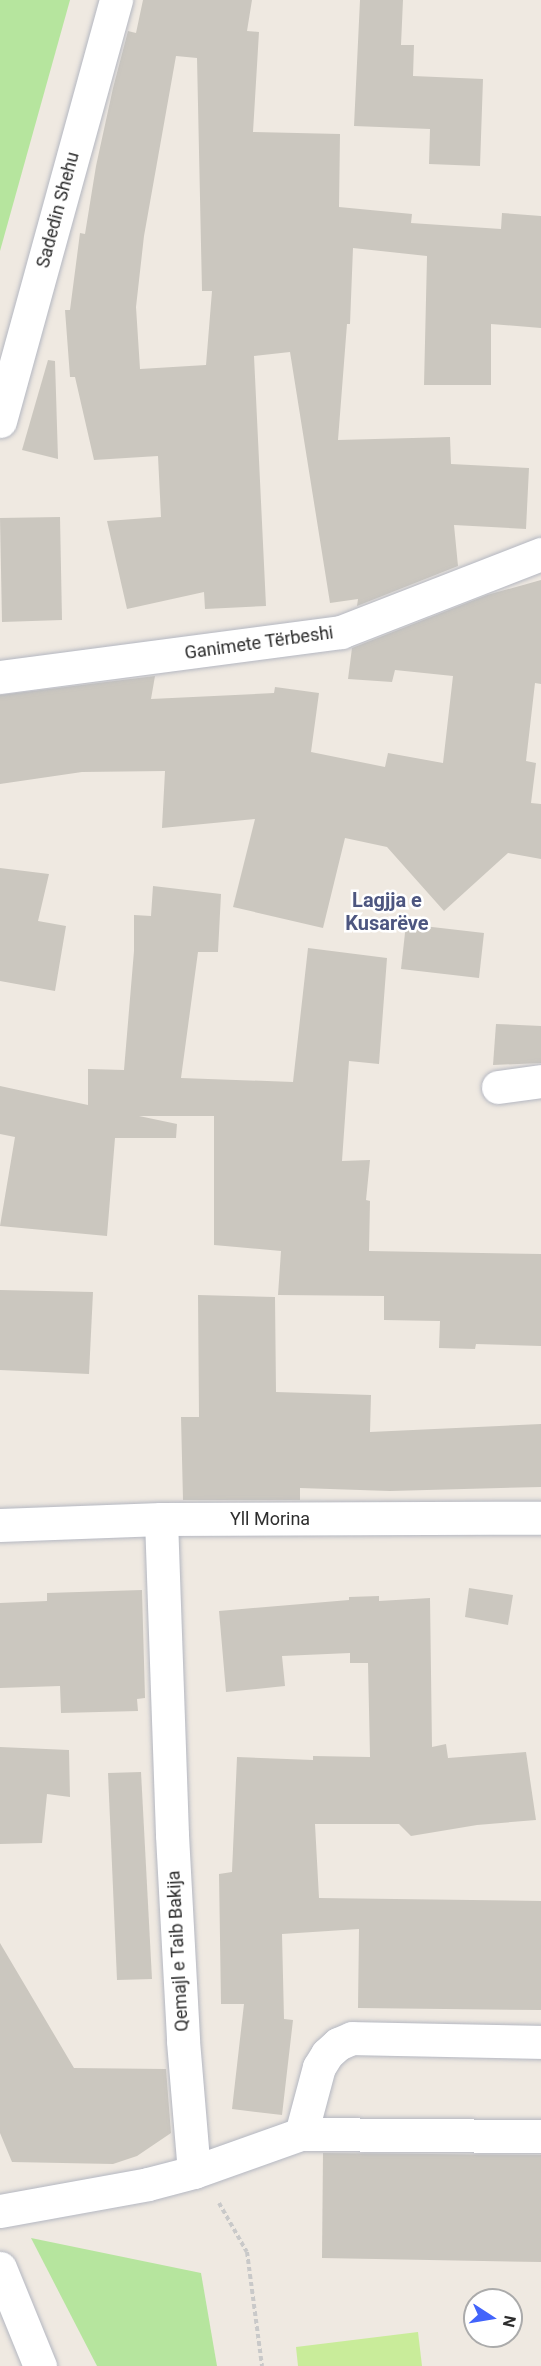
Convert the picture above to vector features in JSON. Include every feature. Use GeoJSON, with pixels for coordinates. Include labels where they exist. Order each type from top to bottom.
{"type":"FeatureCollection","features":[{"type":"Feature","properties":{"kind":"street","name":"Sadedin Shehu"},"geometry":{"type":"LineString","coordinates":[[0,421],[116,0]]}},
{"type":"Feature","properties":{"kind":"street","name":"Ganimete Tërbeshi"},"geometry":{"type":"LineString","coordinates":[[0,677],[341,632],[541,554]]}},
{"type":"Feature","properties":{"kind":"street"},"geometry":{"type":"LineString","coordinates":[[498,1087],[541,1081]]}},
{"type":"Feature","properties":{"kind":"street","name":"Yll Morina"},"geometry":{"type":"LineString","coordinates":[[0,1525],[161,1519],[541,1518]]}},
{"type":"Feature","properties":{"kind":"street","name":"Qemajl e Taib Bakija"},"geometry":{"type":"LineString","coordinates":[[161,1519],[172,1835],[182,2029],[194,2172]]}},
{"type":"Feature","properties":{"kind":"street"},"geometry":{"type":"LineString","coordinates":[[301,2134],[319,2067],[333,2049],[352,2038],[541,2042]]}},
{"type":"Feature","properties":{"kind":"street"},"geometry":{"type":"LineString","coordinates":[[0,2211],[148,2184],[194,2172],[301,2134],[541,2136]]}},
{"type":"Feature","properties":{"kind":"street"},"geometry":{"type":"LineString","coordinates":[[0,2268],[40,2366]]}},
{"type":"Feature","properties":{"kind":"path"},"geometry":{"type":"LineString","coordinates":[[194,2172],[221,2205],[247,2252],[262,2366]]}},
{"type":"Feature","properties":{"kind":"green space"},"geometry":{"type":"Polygon","coordinates":[[[0,0],[70,0],[0,251],[0,0]]]}},
{"type":"Feature","properties":{"kind":"green space"},"geometry":{"type":"Polygon","coordinates":[[[31,2238],[201,2273],[217,2366],[97,2366],[31,2238]]]}},
{"type":"Feature","properties":{"kind":"green space"},"geometry":{"type":"Polygon","coordinates":[[[418,2332],[422,2366],[298,2366],[296,2347],[418,2332]]]}},
{"type":"Feature","properties":{"kind":"building"},"geometry":{"type":"Polygon","coordinates":[[[143,0],[252,0],[247,31],[259,32],[253,132],[340,134],[339,207],[412,214],[411,223],[501,229],[502,213],[541,216],[541,328],[491,324],[491,385],[424,385],[427,256],[353,248],[350,324],[347,324],[338,440],[450,437],[451,464],[529,468],[526,529],[454,525],[458,566],[357,606],[358,599],[330,603],[290,352],[254,356],[266,606],[205,609],[204,592],[127,609],[107,521],[161,517],[158,456],[94,460],[75,377],[70,377],[65,310],[70,310],[80,233],[85,234],[96,166],[113,88],[128,31],[136,33],[143,0]],[[176,56],[144,236],[136,307],[140,369],[206,365],[212,291],[202,291],[197,58],[176,56]]]}},
{"type":"Feature","properties":{"kind":"building"},"geometry":{"type":"Polygon","coordinates":[[[360,0],[403,0],[401,45],[414,45],[413,76],[483,79],[480,166],[429,164],[430,129],[354,126],[360,0]]]}},
{"type":"Feature","properties":{"kind":"building"},"geometry":{"type":"Polygon","coordinates":[[[48,360],[55,361],[58,459],[22,450],[48,360]]]}},
{"type":"Feature","properties":{"kind":"building"},"geometry":{"type":"Polygon","coordinates":[[[60,517],[62,620],[2,622],[0,518],[60,517]]]}},
{"type":"Feature","properties":{"kind":"building"},"geometry":{"type":"Polygon","coordinates":[[[541,580],[541,684],[535,683],[526,761],[536,763],[531,803],[541,804],[541,859],[508,853],[444,911],[387,847],[345,838],[323,928],[233,907],[255,819],[162,828],[165,771],[82,772],[0,784],[0,695],[155,676],[151,699],[274,693],[275,687],[319,693],[311,752],[385,767],[388,753],[443,763],[453,676],[395,670],[392,682],[348,679],[352,648],[487,595],[541,580]]]}},
{"type":"Feature","properties":{"kind":"building"},"geometry":{"type":"Polygon","coordinates":[[[0,868],[49,874],[38,921],[66,926],[55,991],[0,981],[0,868]]]}},
{"type":"Feature","properties":{"kind":"building"},"geometry":{"type":"Polygon","coordinates":[[[153,886],[221,894],[218,952],[198,952],[181,1078],[293,1082],[308,948],[387,958],[379,1064],[349,1061],[342,1161],[370,1160],[366,1200],[370,1201],[369,1251],[541,1254],[541,1346],[476,1344],[475,1349],[439,1348],[440,1321],[384,1320],[384,1296],[278,1295],[281,1251],[214,1245],[214,1116],[139,1116],[177,1124],[176,1138],[115,1138],[107,1236],[0,1226],[15,1137],[0,1134],[0,1086],[88,1105],[88,1069],[124,1070],[134,951],[134,915],[151,916],[153,886]]]}},
{"type":"Feature","properties":{"kind":"building"},"geometry":{"type":"Polygon","coordinates":[[[406,924],[484,933],[479,978],[401,969],[406,924]]]}},
{"type":"Feature","properties":{"kind":"building"},"geometry":{"type":"Polygon","coordinates":[[[496,1024],[541,1026],[541,1063],[493,1065],[496,1024]]]}},
{"type":"Feature","properties":{"kind":"building"},"geometry":{"type":"Polygon","coordinates":[[[0,1290],[93,1292],[89,1374],[0,1370],[0,1290]]]}},
{"type":"Feature","properties":{"kind":"building"},"geometry":{"type":"Polygon","coordinates":[[[198,1295],[275,1297],[276,1392],[371,1395],[370,1432],[541,1424],[541,1487],[390,1491],[300,1488],[300,1500],[183,1500],[181,1417],[199,1417],[198,1295]]]}},
{"type":"Feature","properties":{"kind":"building"},"geometry":{"type":"Polygon","coordinates":[[[469,1588],[513,1595],[508,1625],[465,1617],[469,1588]]]}},
{"type":"Feature","properties":{"kind":"building"},"geometry":{"type":"Polygon","coordinates":[[[142,1590],[145,1698],[137,1699],[138,1711],[61,1713],[60,1686],[0,1688],[0,1603],[47,1601],[47,1593],[142,1590]]]}},
{"type":"Feature","properties":{"kind":"building"},"geometry":{"type":"Polygon","coordinates":[[[379,1596],[379,1601],[430,1598],[432,1747],[446,1744],[448,1758],[526,1752],[536,1820],[477,1825],[411,1836],[399,1824],[315,1824],[319,1898],[541,1901],[541,2010],[358,2008],[359,1929],[282,1934],[284,2019],[293,2020],[282,2115],[232,2109],[244,2004],[221,2004],[219,1874],[232,1872],[237,1757],[313,1760],[313,1756],[370,1757],[368,1663],[350,1663],[350,1653],[282,1656],[285,1686],[226,1692],[219,1611],[349,1600],[349,1597],[379,1596]]]}},
{"type":"Feature","properties":{"kind":"building"},"geometry":{"type":"Polygon","coordinates":[[[0,1747],[69,1750],[70,1797],[47,1794],[42,1843],[0,1844],[0,1747]]]}},
{"type":"Feature","properties":{"kind":"building"},"geometry":{"type":"Polygon","coordinates":[[[141,1772],[152,1979],[117,1980],[108,1773],[141,1772]]]}},
{"type":"Feature","properties":{"kind":"building"},"geometry":{"type":"Polygon","coordinates":[[[0,1943],[74,2068],[166,2069],[171,2133],[137,2156],[113,2164],[12,2162],[0,2133],[0,1943]]]}},
{"type":"Feature","properties":{"kind":"building"},"geometry":{"type":"Polygon","coordinates":[[[323,2153],[541,2155],[541,2262],[322,2258],[323,2153]]]}},
{"type":"Feature","properties":{"kind":"district","name":"Lagjja e Kusarëve"},"geometry":{"type":"Point","coordinates":[387,912]}}]}
